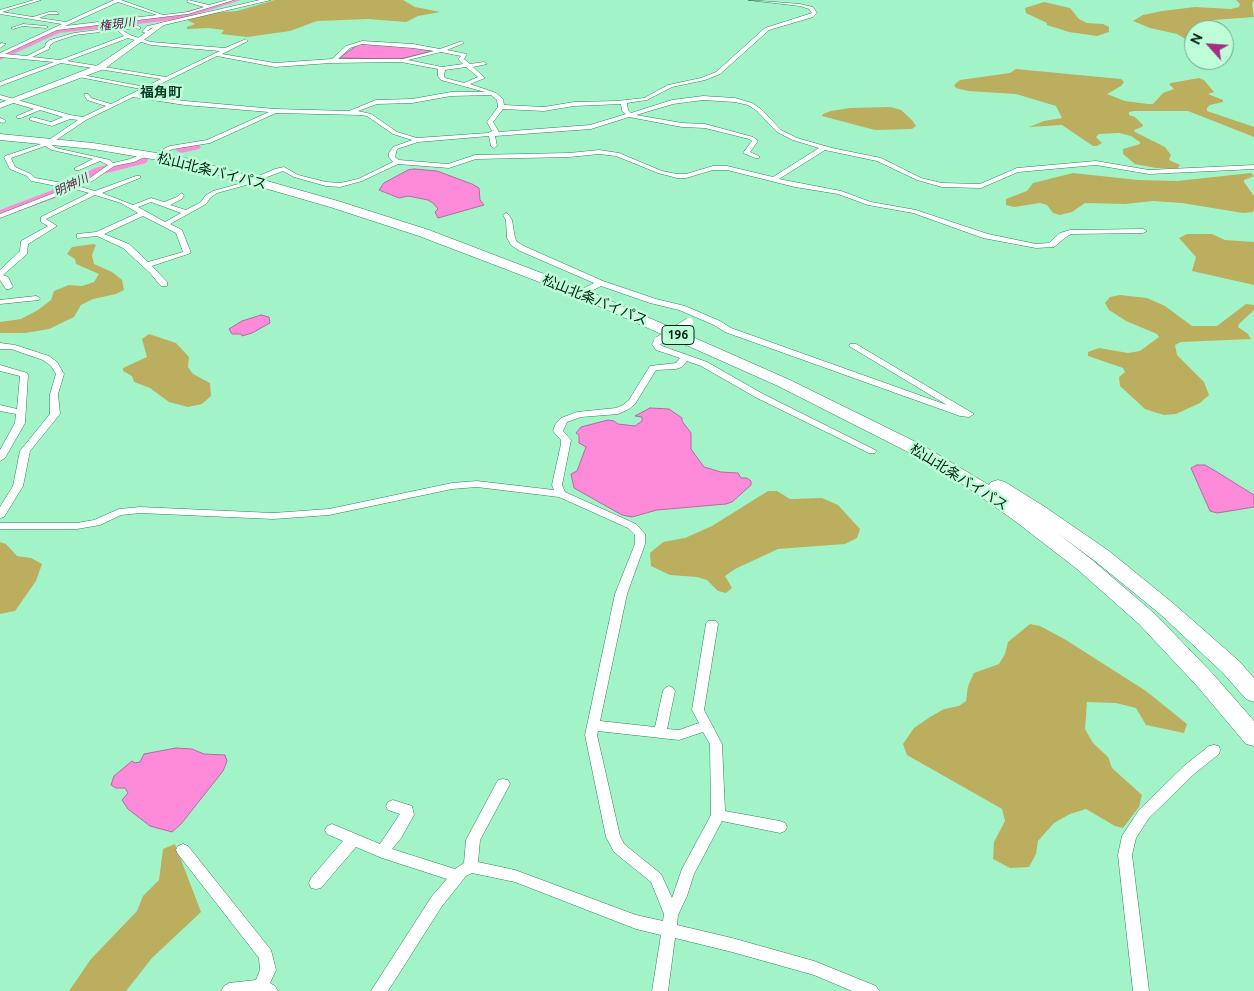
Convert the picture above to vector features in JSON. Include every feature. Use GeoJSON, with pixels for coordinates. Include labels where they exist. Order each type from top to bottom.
{"type":"FeatureCollection","features":[{"type":"Feature","properties":{"kind":"highway","name":"松山北条バイパス"},"geometry":{"type":"LineString","coordinates":[[1,128],[51,140],[154,153],[256,178],[590,288],[792,377],[861,411],[978,474],[1038,511],[1102,556],[1167,609],[1231,667],[1254,693]]}},
{"type":"Feature","properties":{"kind":"highway","name":"松山北条バイパス"},"geometry":{"type":"LineString","coordinates":[[590,288],[784,383],[916,450],[971,481],[1084,564],[1147,619],[1205,680],[1254,737]]}},
{"type":"Feature","properties":{"kind":"street"},"geometry":{"type":"LineString","coordinates":[[1,13],[38,0]]}},
{"type":"Feature","properties":{"kind":"street"},"geometry":{"type":"LineString","coordinates":[[13,28],[23,25],[59,27],[100,24],[165,16],[188,13],[232,0]]}},
{"type":"Feature","properties":{"kind":"street"},"geometry":{"type":"LineString","coordinates":[[0,106],[100,67],[139,39],[148,28],[268,0]]}},
{"type":"Feature","properties":{"kind":"street"},"geometry":{"type":"LineString","coordinates":[[501,107],[544,109],[574,104],[624,102],[645,99],[670,86],[703,79],[718,73],[767,29],[806,18],[815,13],[811,8],[800,5],[750,0]]}},
{"type":"Feature","properties":{"kind":"street"},"geometry":{"type":"LineString","coordinates":[[104,1],[117,1],[165,16]]}},
{"type":"Feature","properties":{"kind":"street"},"geometry":{"type":"LineString","coordinates":[[0,55],[117,1]]}},
{"type":"Feature","properties":{"kind":"street"},"geometry":{"type":"LineString","coordinates":[[189,1],[212,7]]}},
{"type":"Feature","properties":{"kind":"street"},"geometry":{"type":"LineString","coordinates":[[1,13],[33,18],[59,27]]}},
{"type":"Feature","properties":{"kind":"street"},"geometry":{"type":"LineString","coordinates":[[33,18],[49,13],[58,13]]}},
{"type":"Feature","properties":{"kind":"street"},"geometry":{"type":"LineString","coordinates":[[100,24],[100,20],[110,16]]}},
{"type":"Feature","properties":{"kind":"street"},"geometry":{"type":"LineString","coordinates":[[109,22],[128,36],[157,44],[226,50]]}},
{"type":"Feature","properties":{"kind":"street"},"geometry":{"type":"LineString","coordinates":[[29,57],[47,48],[48,44],[52,41],[74,34],[134,26],[138,28]]}},
{"type":"Feature","properties":{"kind":"street"},"geometry":{"type":"LineString","coordinates":[[0,84],[59,60],[128,36]]}},
{"type":"Feature","properties":{"kind":"street"},"geometry":{"type":"LineString","coordinates":[[0,163],[7,162],[51,140],[84,119],[246,40]]}},
{"type":"Feature","properties":{"kind":"street"},"geometry":{"type":"LineString","coordinates":[[334,60],[348,48],[362,42],[413,46],[438,52],[465,55],[461,59],[482,78],[466,84]]}},
{"type":"Feature","properties":{"kind":"street"},"geometry":{"type":"LineString","coordinates":[[401,60],[438,52],[462,42]]}},
{"type":"Feature","properties":{"kind":"street"},"geometry":{"type":"LineString","coordinates":[[1,46],[12,48]]}},
{"type":"Feature","properties":{"kind":"street"},"geometry":{"type":"LineString","coordinates":[[219,54],[275,65],[334,60],[401,60],[442,68],[484,64]]}},
{"type":"Feature","properties":{"kind":"street"},"geometry":{"type":"LineString","coordinates":[[0,55],[59,60],[168,78]]}},
{"type":"Feature","properties":{"kind":"street"},"geometry":{"type":"LineString","coordinates":[[5,61],[19,56]]}},
{"type":"Feature","properties":{"kind":"street"},"geometry":{"type":"LineString","coordinates":[[442,68],[441,76],[443,79],[466,84],[500,99],[501,107],[490,122],[494,133],[494,146]]}},
{"type":"Feature","properties":{"kind":"street"},"geometry":{"type":"LineString","coordinates":[[87,72],[120,80],[127,77]]}},
{"type":"Feature","properties":{"kind":"street"},"geometry":{"type":"LineString","coordinates":[[80,76],[148,89]]}},
{"type":"Feature","properties":{"kind":"street"},"geometry":{"type":"LineString","coordinates":[[670,86],[682,91],[687,99]]}},
{"type":"Feature","properties":{"kind":"street"},"geometry":{"type":"LineString","coordinates":[[350,112],[376,102],[412,101],[451,94],[489,95]]}},
{"type":"Feature","properties":{"kind":"street"},"geometry":{"type":"LineString","coordinates":[[86,95],[89,99],[113,106]]}},
{"type":"Feature","properties":{"kind":"street"},"geometry":{"type":"LineString","coordinates":[[134,96],[185,103],[275,111],[350,112],[369,115],[395,133],[417,140]]}},
{"type":"Feature","properties":{"kind":"street"},"geometry":{"type":"LineString","coordinates":[[0,97],[69,117],[84,119]]}},
{"type":"Feature","properties":{"kind":"street"},"geometry":{"type":"LineString","coordinates":[[397,162],[392,157],[394,148],[417,140],[494,133],[579,129],[601,125],[687,99],[722,99],[750,104],[759,110],[773,126],[786,135],[824,148],[879,159],[919,179],[959,186],[981,186],[1010,173],[1026,169],[1096,163],[1149,172],[1254,167]]}},
{"type":"Feature","properties":{"kind":"street"},"geometry":{"type":"LineString","coordinates":[[624,102],[625,111],[631,116],[682,125],[706,126],[751,138],[755,141],[746,153],[757,157]]}},
{"type":"Feature","properties":{"kind":"street"},"geometry":{"type":"LineString","coordinates":[[19,117],[39,109]]}},
{"type":"Feature","properties":{"kind":"street"},"geometry":{"type":"LineString","coordinates":[[0,216],[75,187],[108,168],[172,146],[208,142],[275,111]]}},
{"type":"Feature","properties":{"kind":"street"},"geometry":{"type":"LineString","coordinates":[[32,120],[52,124],[69,117]]}},
{"type":"Feature","properties":{"kind":"street"},"geometry":{"type":"LineString","coordinates":[[51,140],[54,149],[108,161],[108,168]]}},
{"type":"Feature","properties":{"kind":"street"},"geometry":{"type":"LineString","coordinates":[[773,180],[824,148]]}},
{"type":"Feature","properties":{"kind":"street"},"geometry":{"type":"LineString","coordinates":[[166,224],[204,203],[207,197],[215,192],[244,184],[271,171],[284,169],[296,176],[326,184],[340,185],[360,180],[397,162],[449,166],[475,157],[569,155],[609,152],[660,172],[677,176],[686,176],[712,168],[727,168],[773,180],[839,192],[870,204],[914,211],[986,236],[1036,246],[1051,245],[1062,235],[1070,232],[1143,232]]}},
{"type":"Feature","properties":{"kind":"street"},"geometry":{"type":"LineString","coordinates":[[78,169],[99,159]]}},
{"type":"Feature","properties":{"kind":"street"},"geometry":{"type":"LineString","coordinates":[[7,162],[37,182],[75,187],[133,207],[166,224],[181,235],[187,253],[147,265]]}},
{"type":"Feature","properties":{"kind":"street"},"geometry":{"type":"LineString","coordinates":[[9,287],[6,279],[0,276],[24,252],[24,244],[26,242],[54,226],[43,221],[43,218],[96,193],[138,177]]}},
{"type":"Feature","properties":{"kind":"street"},"geometry":{"type":"LineString","coordinates":[[164,205],[180,198],[181,195]]}},
{"type":"Feature","properties":{"kind":"street"},"geometry":{"type":"LineString","coordinates":[[133,207],[151,200],[187,213]]}},
{"type":"Feature","properties":{"kind":"street"},"geometry":{"type":"LineString","coordinates":[[80,236],[98,234],[144,213]]}},
{"type":"Feature","properties":{"kind":"street"},"geometry":{"type":"LineString","coordinates":[[506,215],[509,220],[511,238],[514,243],[590,288],[682,308],[728,330],[963,414],[969,414],[853,346]]}},
{"type":"Feature","properties":{"kind":"street"},"geometry":{"type":"LineString","coordinates":[[98,234],[126,246],[164,284]]}},
{"type":"Feature","properties":{"kind":"street"},"geometry":{"type":"LineString","coordinates":[[0,302],[36,298]]}},
{"type":"Feature","properties":{"kind":"street"},"geometry":{"type":"LineString","coordinates":[[700,316],[658,340],[656,344],[659,348],[686,356],[872,451]]}},
{"type":"Feature","properties":{"kind":"street"},"geometry":{"type":"LineString","coordinates":[[0,346],[12,347],[46,358],[54,364],[60,374],[54,394],[55,414],[25,450],[18,486],[0,515]]}},
{"type":"Feature","properties":{"kind":"street"},"geometry":{"type":"LineString","coordinates":[[561,494],[557,485],[566,440],[558,430],[564,420],[580,414],[618,411],[626,407],[632,402],[653,368],[673,367],[679,364],[686,356]]}},
{"type":"Feature","properties":{"kind":"street"},"geometry":{"type":"LineString","coordinates":[[0,368],[24,375],[20,423],[2,452]]}},
{"type":"Feature","properties":{"kind":"street"},"geometry":{"type":"LineString","coordinates":[[0,408],[22,413]]}},
{"type":"Feature","properties":{"kind":"street"},"geometry":{"type":"LineString","coordinates":[[0,526],[78,526],[96,522],[120,512],[140,510],[273,516],[329,512],[452,486],[477,484],[561,494],[632,526],[640,534],[640,544],[621,594],[591,735],[613,837],[618,848],[656,878],[671,914]]}},
{"type":"Feature","properties":{"kind":"street"},"geometry":{"type":"LineString","coordinates":[[660,991],[667,931],[671,914],[680,896],[687,873],[718,815],[716,744],[698,710],[712,624]]}},
{"type":"Feature","properties":{"kind":"street"},"geometry":{"type":"LineString","coordinates":[[660,733],[669,691]]}},
{"type":"Feature","properties":{"kind":"street"},"geometry":{"type":"LineString","coordinates":[[593,725],[679,735],[706,726]]}},
{"type":"Feature","properties":{"kind":"street"},"geometry":{"type":"LineString","coordinates":[[1141,991],[1126,856],[1128,836],[1144,814],[1189,770],[1214,750]]}},
{"type":"Feature","properties":{"kind":"street"},"geometry":{"type":"LineString","coordinates":[[471,867],[473,840],[503,784]]}},
{"type":"Feature","properties":{"kind":"street"},"geometry":{"type":"LineString","coordinates":[[382,852],[407,815],[407,810],[393,806]]}},
{"type":"Feature","properties":{"kind":"street"},"geometry":{"type":"LineString","coordinates":[[718,815],[780,827]]}},
{"type":"Feature","properties":{"kind":"street"},"geometry":{"type":"LineString","coordinates":[[332,830],[382,852],[458,876]]}},
{"type":"Feature","properties":{"kind":"street"},"geometry":{"type":"LineString","coordinates":[[316,883],[353,840]]}},
{"type":"Feature","properties":{"kind":"street"},"geometry":{"type":"LineString","coordinates":[[183,850],[266,955],[268,970],[266,989],[229,991]]}},
{"type":"Feature","properties":{"kind":"street"},"geometry":{"type":"LineString","coordinates":[[379,991],[437,901],[458,876],[471,867],[515,876],[636,922],[814,968],[870,991]]}},
{"type":"Feature","properties":{"kind":"shaded area"},"geometry":{"type":"Polygon","coordinates":[[[275,0],[403,0],[415,7],[440,12],[418,16],[406,22],[368,19],[317,21],[290,31],[247,37],[221,34],[224,30],[208,28],[187,29],[187,27],[195,24],[187,20],[189,18],[237,11],[275,0]]]}},
{"type":"Feature","properties":{"kind":"shaded area"},"geometry":{"type":"Polygon","coordinates":[[[1236,0],[1254,0],[1252,4],[1254,17],[1184,20],[1184,38],[1177,34],[1150,28],[1133,21],[1143,15],[1162,11],[1195,7],[1231,9],[1239,7],[1240,4],[1236,0]]]}},
{"type":"Feature","properties":{"kind":"shaded area"},"geometry":{"type":"Polygon","coordinates":[[[1044,2],[1070,8],[1079,19],[1087,23],[1103,24],[1109,27],[1109,32],[1097,36],[1069,32],[1047,25],[1047,23],[1026,13],[1025,8],[1044,2]]]}},
{"type":"Feature","properties":{"kind":"shaded area"},"geometry":{"type":"Polygon","coordinates":[[[359,44],[411,47],[433,51],[400,59],[339,58],[359,44]]]}},
{"type":"Feature","properties":{"kind":"shaded area"},"geometry":{"type":"Polygon","coordinates":[[[1016,69],[1121,79],[1124,82],[1121,86],[1107,94],[1125,101],[1148,104],[1153,104],[1163,93],[1174,89],[1169,84],[1199,78],[1204,80],[1214,92],[1208,94],[1223,100],[1223,102],[1210,105],[1207,111],[1254,127],[1254,137],[1188,111],[1129,112],[1129,115],[1135,117],[1143,125],[1134,130],[1135,132],[1165,147],[1171,155],[1169,160],[1180,165],[1177,169],[1156,168],[1135,164],[1123,154],[1123,149],[1140,144],[1131,136],[1119,133],[1099,134],[1096,137],[1102,143],[1093,146],[1062,125],[1029,127],[1044,121],[1062,118],[1056,106],[1016,94],[968,91],[956,88],[954,85],[960,80],[1010,73],[1016,69]]]}},
{"type":"Feature","properties":{"kind":"shaded area"},"geometry":{"type":"Polygon","coordinates":[[[890,107],[901,110],[916,126],[912,129],[875,130],[822,116],[831,111],[850,108],[890,107]]]}},
{"type":"Feature","properties":{"kind":"shaded area"},"geometry":{"type":"Polygon","coordinates":[[[408,170],[437,171],[472,184],[479,188],[480,200],[484,205],[438,218],[435,212],[438,209],[428,200],[408,196],[399,198],[379,190],[384,183],[408,170]]]}},
{"type":"Feature","properties":{"kind":"shaded area"},"geometry":{"type":"Polygon","coordinates":[[[1073,173],[1138,180],[1177,181],[1251,173],[1254,176],[1244,180],[1244,182],[1254,196],[1254,209],[1253,212],[1243,213],[1182,203],[1153,201],[1125,204],[1085,203],[1072,212],[1060,215],[1053,213],[1047,205],[1040,203],[1014,207],[1006,205],[1006,199],[1027,191],[1033,183],[1073,173]]]}},
{"type":"Feature","properties":{"kind":"shaded area"},"geometry":{"type":"Polygon","coordinates":[[[1187,234],[1212,234],[1225,240],[1254,242],[1254,285],[1192,271],[1196,257],[1179,238],[1187,234]]]}},
{"type":"Feature","properties":{"kind":"shaded area"},"geometry":{"type":"Polygon","coordinates":[[[96,245],[92,255],[94,264],[112,272],[122,280],[124,290],[116,294],[93,299],[81,305],[74,317],[49,329],[25,333],[0,333],[0,322],[21,319],[38,310],[51,300],[54,291],[69,285],[82,286],[94,282],[99,274],[76,264],[75,259],[67,254],[72,247],[96,245]]]}},
{"type":"Feature","properties":{"kind":"shaded area"},"geometry":{"type":"Polygon","coordinates":[[[1120,295],[1147,298],[1165,306],[1192,326],[1217,326],[1246,304],[1254,305],[1254,310],[1238,327],[1248,334],[1251,339],[1181,342],[1175,345],[1177,355],[1204,382],[1209,395],[1200,403],[1176,414],[1164,415],[1145,409],[1120,386],[1119,377],[1125,372],[1123,368],[1088,356],[1088,352],[1099,348],[1128,353],[1140,351],[1159,337],[1157,334],[1126,321],[1109,310],[1105,303],[1110,297],[1120,295]]]}},
{"type":"Feature","properties":{"kind":"shaded area"},"geometry":{"type":"Polygon","coordinates":[[[261,315],[269,317],[270,323],[252,333],[242,336],[241,334],[232,334],[229,329],[242,321],[261,315]]]}},
{"type":"Feature","properties":{"kind":"shaded area"},"geometry":{"type":"Polygon","coordinates":[[[149,334],[176,343],[189,357],[188,367],[193,374],[210,383],[211,396],[202,404],[188,407],[169,402],[150,388],[134,382],[132,376],[123,371],[123,368],[147,357],[142,339],[149,334]]]}},
{"type":"Feature","properties":{"kind":"shaded area"},"geometry":{"type":"Polygon","coordinates":[[[650,408],[669,409],[682,418],[682,421],[691,433],[691,449],[704,467],[721,472],[738,473],[741,478],[747,478],[751,481],[751,485],[732,502],[726,504],[657,510],[632,517],[622,515],[574,488],[571,474],[577,471],[586,447],[579,443],[579,435],[576,433],[581,427],[608,420],[618,424],[635,426],[642,421],[642,417],[635,416],[650,408]]]}},
{"type":"Feature","properties":{"kind":"shaded area"},"geometry":{"type":"Polygon","coordinates":[[[1197,465],[1205,465],[1254,495],[1254,507],[1217,513],[1210,511],[1191,468],[1197,465]]]}},
{"type":"Feature","properties":{"kind":"shaded area"},"geometry":{"type":"Polygon","coordinates":[[[768,491],[777,491],[790,499],[822,498],[838,505],[860,529],[857,538],[845,544],[778,549],[735,569],[725,576],[732,588],[726,593],[718,591],[707,580],[697,577],[670,575],[651,566],[650,553],[663,542],[685,538],[712,526],[768,491]]]}},
{"type":"Feature","properties":{"kind":"shaded area"},"geometry":{"type":"Polygon","coordinates":[[[0,542],[6,544],[17,556],[31,558],[42,564],[36,581],[15,611],[0,614],[0,542]]]}},
{"type":"Feature","properties":{"kind":"shaded area"},"geometry":{"type":"Polygon","coordinates":[[[1030,624],[1040,626],[1066,640],[1146,691],[1187,724],[1184,733],[1146,725],[1136,708],[1116,703],[1087,702],[1085,729],[1093,743],[1108,757],[1112,768],[1142,795],[1139,807],[1123,828],[1115,826],[1086,809],[1070,814],[1054,823],[1038,841],[1036,854],[1029,867],[1010,868],[993,859],[994,842],[1005,821],[1002,809],[907,755],[903,744],[914,728],[930,717],[944,709],[959,706],[966,701],[968,686],[974,673],[999,664],[1005,654],[1008,642],[1030,624]]]}},
{"type":"Feature","properties":{"kind":"shaded area"},"geometry":{"type":"Polygon","coordinates":[[[176,748],[192,749],[204,754],[225,755],[227,761],[223,771],[181,824],[172,832],[150,826],[128,809],[122,800],[128,793],[125,788],[116,788],[111,785],[114,776],[132,761],[135,763],[140,762],[144,754],[176,748]]]}},
{"type":"Feature","properties":{"kind":"shaded area"},"geometry":{"type":"Polygon","coordinates":[[[175,844],[201,912],[152,958],[126,991],[69,991],[91,959],[137,911],[143,896],[159,880],[163,849],[175,844]]]}},
{"type":"Feature","properties":{"kind":"waterway","name":"権現川"},"geometry":{"type":"LineString","coordinates":[[0,57],[57,31],[181,16],[237,0]]}},
{"type":"Feature","properties":{"kind":"waterway","name":"明神川"},"geometry":{"type":"LineString","coordinates":[[181,150],[195,147]]}},
{"type":"Feature","properties":{"kind":"waterway","name":"明神川"},"geometry":{"type":"LineString","coordinates":[[0,214],[54,194],[99,171],[142,160]]}},
{"type":"Feature","properties":{"kind":"district","name":"福角町"},"geometry":{"type":"Point","coordinates":[161,92]}}]}
